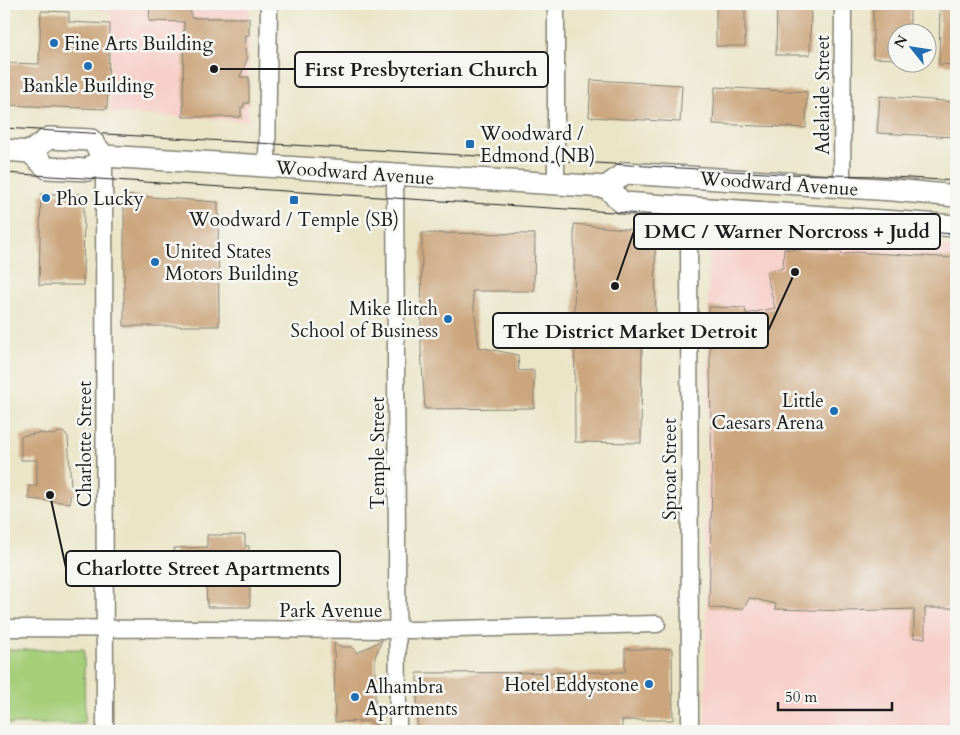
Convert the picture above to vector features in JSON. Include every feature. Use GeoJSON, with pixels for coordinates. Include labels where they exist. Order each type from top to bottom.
{"type":"FeatureCollection","features":[{"type":"Feature","properties":{"kind":"main road"},"geometry":{"type":"LineString","coordinates":[[4,150],[30,152],[47,168],[88,170],[104,156],[90,140],[49,138],[30,152]]}},
{"type":"Feature","properties":{"kind":"main road","name":"Woodward Avenue"},"geometry":{"type":"LineString","coordinates":[[104,156],[606,187],[625,174],[956,196]]}},
{"type":"Feature","properties":{"kind":"main road","name":"Woodward Avenue"},"geometry":{"type":"LineString","coordinates":[[606,187],[623,203],[956,226]]}},
{"type":"Feature","properties":{"kind":"street"},"geometry":{"type":"LineString","coordinates":[[267,166],[269,4]]}},
{"type":"Feature","properties":{"kind":"street"},"geometry":{"type":"LineString","coordinates":[[556,4],[556,184]]}},
{"type":"Feature","properties":{"kind":"street","name":"Adelaide Street"},"geometry":{"type":"LineString","coordinates":[[842,187],[843,4]]}},
{"type":"Feature","properties":{"kind":"street","name":"Charlotte Street"},"geometry":{"type":"LineString","coordinates":[[104,156],[105,731]]}},
{"type":"Feature","properties":{"kind":"street","name":"Temple Street"},"geometry":{"type":"LineString","coordinates":[[395,174],[398,731]]}},
{"type":"Feature","properties":{"kind":"street","name":"Sproat Street"},"geometry":{"type":"LineString","coordinates":[[689,207],[690,731]]}},
{"type":"Feature","properties":{"kind":"street","name":"Park Avenue"},"geometry":{"type":"LineString","coordinates":[[4,628],[397,630],[658,624]]}},
{"type":"Feature","properties":{"kind":"shaded area"},"geometry":{"type":"Polygon","coordinates":[[[98,4],[249,4],[248,121],[110,113],[111,11],[98,10],[98,4]]]}},
{"type":"Feature","properties":{"kind":"shaded area","name":"Little Caesars Arena"},"geometry":{"type":"Polygon","coordinates":[[[709,232],[956,248],[956,731],[705,731],[709,232]]]}},
{"type":"Feature","properties":{"kind":"green space"},"geometry":{"type":"Polygon","coordinates":[[[84,649],[85,724],[4,724],[4,650],[84,649]]]}},
{"type":"Feature","properties":{"kind":"building"},"geometry":{"type":"Polygon","coordinates":[[[150,4],[185,4],[191,6],[191,18],[249,18],[249,35],[246,35],[245,54],[248,57],[240,77],[249,77],[249,103],[244,103],[244,107],[241,107],[241,117],[183,117],[184,22],[149,21],[150,4]]]}},
{"type":"Feature","properties":{"kind":"building"},"geometry":{"type":"Polygon","coordinates":[[[716,4],[745,4],[745,46],[716,46],[716,4]]]}},
{"type":"Feature","properties":{"kind":"building"},"geometry":{"type":"Polygon","coordinates":[[[777,4],[811,4],[810,55],[776,55],[777,4]]]}},
{"type":"Feature","properties":{"kind":"building"},"geometry":{"type":"Polygon","coordinates":[[[873,4],[910,4],[910,22],[888,22],[888,59],[873,58],[873,4]]]}},
{"type":"Feature","properties":{"kind":"building"},"geometry":{"type":"Polygon","coordinates":[[[940,4],[956,4],[956,65],[939,64],[940,4]]]}},
{"type":"Feature","properties":{"kind":"building"},"geometry":{"type":"Polygon","coordinates":[[[41,11],[69,12],[69,22],[110,24],[107,109],[4,105],[4,63],[39,64],[41,11]]]}},
{"type":"Feature","properties":{"kind":"building"},"geometry":{"type":"Polygon","coordinates":[[[591,80],[682,85],[680,122],[589,117],[591,80]]]}},
{"type":"Feature","properties":{"kind":"building"},"geometry":{"type":"Polygon","coordinates":[[[715,87],[807,92],[806,128],[713,124],[715,87]]]}},
{"type":"Feature","properties":{"kind":"building"},"geometry":{"type":"Polygon","coordinates":[[[880,96],[956,102],[956,137],[877,133],[880,96]]]}},
{"type":"Feature","properties":{"kind":"building"},"geometry":{"type":"Polygon","coordinates":[[[41,194],[84,194],[83,285],[39,285],[41,194]]]}},
{"type":"Feature","properties":{"kind":"building","name":"United States Motors Building"},"geometry":{"type":"Polygon","coordinates":[[[124,195],[218,202],[219,326],[124,326],[124,195]]]}},
{"type":"Feature","properties":{"kind":"building"},"geometry":{"type":"Polygon","coordinates":[[[574,224],[655,232],[656,341],[642,343],[641,443],[575,442],[574,224]]]}},
{"type":"Feature","properties":{"kind":"building","name":"Mike Ilitch School of Business"},"geometry":{"type":"Polygon","coordinates":[[[422,233],[535,234],[534,291],[472,291],[479,347],[518,355],[519,371],[534,370],[534,408],[425,409],[421,350],[422,233]]]}},
{"type":"Feature","properties":{"kind":"building","name":"Little Caesars Arena"},"geometry":{"type":"Polygon","coordinates":[[[784,249],[841,252],[842,255],[855,252],[956,258],[956,608],[925,608],[925,638],[914,638],[914,609],[847,611],[775,609],[776,604],[750,598],[743,609],[709,608],[712,483],[709,307],[745,308],[746,314],[775,308],[766,272],[783,268],[784,249]]]}},
{"type":"Feature","properties":{"kind":"building"},"geometry":{"type":"Polygon","coordinates":[[[58,432],[63,432],[68,437],[71,486],[77,491],[70,496],[70,503],[29,499],[29,486],[37,486],[37,460],[21,460],[21,436],[39,433],[55,435],[58,432]]]}},
{"type":"Feature","properties":{"kind":"building"},"geometry":{"type":"Polygon","coordinates":[[[207,535],[245,535],[245,546],[249,546],[250,607],[207,607],[206,581],[174,581],[174,548],[207,547],[207,535]]]}},
{"type":"Feature","properties":{"kind":"building","name":"Alhambra Apartments"},"geometry":{"type":"Polygon","coordinates":[[[382,640],[375,657],[375,675],[380,679],[375,682],[375,712],[388,731],[369,721],[335,722],[334,643],[341,647],[352,647],[357,653],[382,640]]]}},
{"type":"Feature","properties":{"kind":"building"},"geometry":{"type":"Polygon","coordinates":[[[625,649],[672,649],[673,720],[622,720],[622,731],[417,731],[417,673],[625,672],[625,649]]]}},
{"type":"Feature","properties":{"kind":"tram line"},"geometry":{"type":"LineString","coordinates":[[4,128],[782,174],[878,176],[956,181]]}},
{"type":"Feature","properties":{"kind":"tram line"},"geometry":{"type":"LineString","coordinates":[[4,173],[956,234]]}},
{"type":"Feature","properties":{"kind":"place","name":"Fine Arts Building"},"geometry":{"type":"Point","coordinates":[54,43]}},
{"type":"Feature","properties":{"kind":"place","name":"Bankle Building"},"geometry":{"type":"Point","coordinates":[88,66]}},
{"type":"Feature","properties":{"kind":"place","name":"First Presbyterian Church"},"geometry":{"type":"Point","coordinates":[214,69]}},
{"type":"Feature","properties":{"kind":"place","name":"Woodward / Edmond (NB)"},"geometry":{"type":"Point","coordinates":[470,144]}},
{"type":"Feature","properties":{"kind":"place","name":"Pho Lucky"},"geometry":{"type":"Point","coordinates":[46,198]}},
{"type":"Feature","properties":{"kind":"place","name":"Woodward / Temple (SB)"},"geometry":{"type":"Point","coordinates":[294,200]}},
{"type":"Feature","properties":{"kind":"place","name":"United States Motors Building"},"geometry":{"type":"Point","coordinates":[155,262]}},
{"type":"Feature","properties":{"kind":"place","name":"The District Market Detroit"},"geometry":{"type":"Point","coordinates":[795,272]}},
{"type":"Feature","properties":{"kind":"place","name":"DMC / Warner Norcross + Judd"},"geometry":{"type":"Point","coordinates":[615,286]}},
{"type":"Feature","properties":{"kind":"place","name":"Mike Ilitch School of Business"},"geometry":{"type":"Point","coordinates":[448,319]}},
{"type":"Feature","properties":{"kind":"place","name":"Little Caesars Arena"},"geometry":{"type":"Point","coordinates":[834,411]}},
{"type":"Feature","properties":{"kind":"place","name":"Charlotte Street Apartments"},"geometry":{"type":"Point","coordinates":[50,495]}},
{"type":"Feature","properties":{"kind":"place","name":"Hotel Eddystone"},"geometry":{"type":"Point","coordinates":[649,684]}},
{"type":"Feature","properties":{"kind":"place","name":"Alhambra Apartments"},"geometry":{"type":"Point","coordinates":[355,697]}}]}
